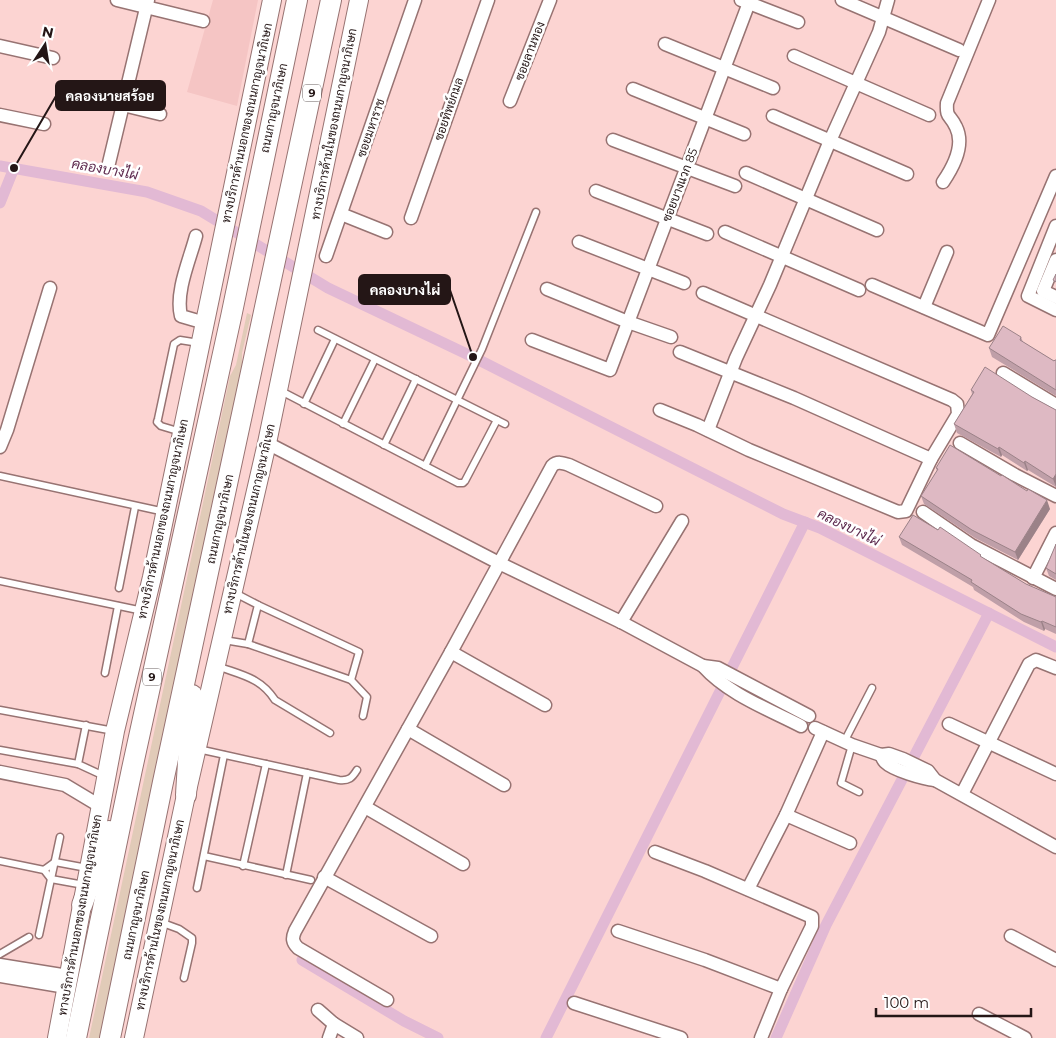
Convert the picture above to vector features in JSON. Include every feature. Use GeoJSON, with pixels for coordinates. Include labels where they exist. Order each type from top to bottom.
{"type":"FeatureCollection","features":[{"type":"Feature","properties":{"kind":"highway","name":"ถนนกาญจนาภิเษก"},"geometry":{"type":"LineString","coordinates":[[76,1038],[297,0]]}},
{"type":"Feature","properties":{"kind":"highway","name":"ถนนกาญจนาภิเษก"},"geometry":{"type":"LineString","coordinates":[[110,1038],[162,782],[196,633],[331,0]]}},
{"type":"Feature","properties":{"kind":"highway"},"geometry":{"type":"LineString","coordinates":[[186,795],[196,633]]}},
{"type":"Feature","properties":{"kind":"highway"},"geometry":{"type":"LineString","coordinates":[[85,886],[132,769]]}},
{"type":"Feature","properties":{"kind":"main road","name":"ทางบริการด้านนอกของถนนกาญจนาภิเษก"},"geometry":{"type":"LineString","coordinates":[[57,1038],[115,732],[144,611],[272,0]]}},
{"type":"Feature","properties":{"kind":"main road","name":"ทางบริการด้านในของถนนกาญจนาภิเษก"},"geometry":{"type":"LineString","coordinates":[[134,1038],[186,795],[267,443],[319,200],[359,0]]}},
{"type":"Feature","properties":{"kind":"street"},"geometry":{"type":"LineString","coordinates":[[117,0],[147,4],[203,21]]}},
{"type":"Feature","properties":{"kind":"street","name":"ซอยมหาราช"},"geometry":{"type":"LineString","coordinates":[[326,256],[415,0]]}},
{"type":"Feature","properties":{"kind":"street","name":"ซอยทิพย์กมล"},"geometry":{"type":"LineString","coordinates":[[411,218],[488,0]]}},
{"type":"Feature","properties":{"kind":"street","name":"ซอยลานทอง"},"geometry":{"type":"LineString","coordinates":[[510,101],[550,0]]}},
{"type":"Feature","properties":{"kind":"street"},"geometry":{"type":"LineString","coordinates":[[842,0],[959,50]]}},
{"type":"Feature","properties":{"kind":"street"},"geometry":{"type":"LineString","coordinates":[[708,430],[730,372],[756,316],[884,18],[888,0]]}},
{"type":"Feature","properties":{"kind":"street"},"geometry":{"type":"LineString","coordinates":[[943,182],[952,168],[960,142],[956,127],[946,114],[947,102],[989,0]]}},
{"type":"Feature","properties":{"kind":"street"},"geometry":{"type":"LineString","coordinates":[[747,1],[798,22]]}},
{"type":"Feature","properties":{"kind":"street","name":"ซอยบางแวก 85"},"geometry":{"type":"LineString","coordinates":[[532,340],[610,370],[724,69],[747,1]]}},
{"type":"Feature","properties":{"kind":"street"},"geometry":{"type":"LineString","coordinates":[[109,163],[147,4]]}},
{"type":"Feature","properties":{"kind":"street"},"geometry":{"type":"LineString","coordinates":[[665,44],[773,88]]}},
{"type":"Feature","properties":{"kind":"street"},"geometry":{"type":"LineString","coordinates":[[0,46],[54,58]]}},
{"type":"Feature","properties":{"kind":"street"},"geometry":{"type":"LineString","coordinates":[[794,56],[930,115]]}},
{"type":"Feature","properties":{"kind":"street"},"geometry":{"type":"LineString","coordinates":[[633,89],[744,134]]}},
{"type":"Feature","properties":{"kind":"street"},"geometry":{"type":"LineString","coordinates":[[123,105],[160,114]]}},
{"type":"Feature","properties":{"kind":"street"},"geometry":{"type":"LineString","coordinates":[[0,115],[44,124]]}},
{"type":"Feature","properties":{"kind":"street"},"geometry":{"type":"LineString","coordinates":[[773,116],[907,174]]}},
{"type":"Feature","properties":{"kind":"street"},"geometry":{"type":"LineString","coordinates":[[613,140],[735,186]]}},
{"type":"Feature","properties":{"kind":"street"},"geometry":{"type":"LineString","coordinates":[[746,174],[877,230]]}},
{"type":"Feature","properties":{"kind":"street"},"geometry":{"type":"LineString","coordinates":[[872,285],[988,335],[1056,176]]}},
{"type":"Feature","properties":{"kind":"street"},"geometry":{"type":"LineString","coordinates":[[596,191],[707,234]]}},
{"type":"Feature","properties":{"kind":"street"},"geometry":{"type":"LineString","coordinates":[[341,214],[386,232]]}},
{"type":"Feature","properties":{"kind":"street"},"geometry":{"type":"LineString","coordinates":[[1056,226],[1028,296],[1056,310]]}},
{"type":"Feature","properties":{"kind":"street"},"geometry":{"type":"LineString","coordinates":[[725,232],[859,290]]}},
{"type":"Feature","properties":{"kind":"street"},"geometry":{"type":"LineString","coordinates":[[196,236],[178,306],[181,316],[204,323]]}},
{"type":"Feature","properties":{"kind":"street"},"geometry":{"type":"LineString","coordinates":[[579,242],[684,283]]}},
{"type":"Feature","properties":{"kind":"street"},"geometry":{"type":"LineString","coordinates":[[924,307],[947,252]]}},
{"type":"Feature","properties":{"kind":"street"},"geometry":{"type":"LineString","coordinates":[[1056,260],[1043,291],[1056,297]]}},
{"type":"Feature","properties":{"kind":"street"},"geometry":{"type":"LineString","coordinates":[[0,447],[7,430],[50,288]]}},
{"type":"Feature","properties":{"kind":"street"},"geometry":{"type":"LineString","coordinates":[[547,289],[671,338]]}},
{"type":"Feature","properties":{"kind":"street"},"geometry":{"type":"LineString","coordinates":[[660,410],[749,450],[898,512],[906,511],[930,459],[958,414],[957,404],[952,400],[703,293]]}},
{"type":"Feature","properties":{"kind":"street"},"geometry":{"type":"LineString","coordinates":[[680,352],[930,459]]}},
{"type":"Feature","properties":{"kind":"street"},"geometry":{"type":"LineString","coordinates":[[1003,373],[1056,405]]}},
{"type":"Feature","properties":{"kind":"street"},"geometry":{"type":"LineString","coordinates":[[267,443],[499,563],[622,622],[805,721],[816,720],[819,730],[786,815],[748,889]]}},
{"type":"Feature","properties":{"kind":"street"},"geometry":{"type":"LineString","coordinates":[[960,443],[1056,496]]}},
{"type":"Feature","properties":{"kind":"street"},"geometry":{"type":"LineString","coordinates":[[387,1000],[298,948],[293,943],[294,930],[365,807],[552,466],[555,463],[562,463],[656,506]]}},
{"type":"Feature","properties":{"kind":"street"},"geometry":{"type":"LineString","coordinates":[[922,512],[971,545],[1056,589]]}},
{"type":"Feature","properties":{"kind":"street"},"geometry":{"type":"LineString","coordinates":[[622,622],[682,521]]}},
{"type":"Feature","properties":{"kind":"street"},"geometry":{"type":"LineString","coordinates":[[1032,578],[1056,533]]}},
{"type":"Feature","properties":{"kind":"street"},"geometry":{"type":"LineString","coordinates":[[451,652],[545,705]]}},
{"type":"Feature","properties":{"kind":"street"},"geometry":{"type":"LineString","coordinates":[[962,794],[1029,664],[1036,660],[1041,660],[1056,668]]}},
{"type":"Feature","properties":{"kind":"street"},"geometry":{"type":"LineString","coordinates":[[949,724],[1056,774]]}},
{"type":"Feature","properties":{"kind":"street"},"geometry":{"type":"LineString","coordinates":[[408,729],[504,785]]}},
{"type":"Feature","properties":{"kind":"street"},"geometry":{"type":"LineString","coordinates":[[819,730],[848,744],[880,755],[885,762],[902,764],[918,772],[924,779],[935,780],[1056,847]]}},
{"type":"Feature","properties":{"kind":"street"},"geometry":{"type":"LineString","coordinates":[[0,772],[65,785],[100,806]]}},
{"type":"Feature","properties":{"kind":"street"},"geometry":{"type":"LineString","coordinates":[[365,807],[463,864]]}},
{"type":"Feature","properties":{"kind":"street"},"geometry":{"type":"LineString","coordinates":[[786,815],[850,843]]}},
{"type":"Feature","properties":{"kind":"street"},"geometry":{"type":"LineString","coordinates":[[655,852],[812,917],[812,926],[781,989],[761,1038]]}},
{"type":"Feature","properties":{"kind":"street"},"geometry":{"type":"LineString","coordinates":[[324,877],[431,936]]}},
{"type":"Feature","properties":{"kind":"street"},"geometry":{"type":"LineString","coordinates":[[618,931],[705,960],[781,989]]}},
{"type":"Feature","properties":{"kind":"street"},"geometry":{"type":"LineString","coordinates":[[1011,936],[1056,960]]}},
{"type":"Feature","properties":{"kind":"street"},"geometry":{"type":"LineString","coordinates":[[0,965],[67,981]]}},
{"type":"Feature","properties":{"kind":"street"},"geometry":{"type":"LineString","coordinates":[[0,976],[67,981]]}},
{"type":"Feature","properties":{"kind":"street"},"geometry":{"type":"LineString","coordinates":[[574,1003],[681,1038]]}},
{"type":"Feature","properties":{"kind":"street"},"geometry":{"type":"LineString","coordinates":[[318,1010],[334,1024],[357,1038]]}},
{"type":"Feature","properties":{"kind":"street"},"geometry":{"type":"LineString","coordinates":[[978,1014],[1025,1038]]}},
{"type":"Feature","properties":{"kind":"street"},"geometry":{"type":"LineString","coordinates":[[329,1038],[334,1024]]}},
{"type":"Feature","properties":{"kind":"lane"},"geometry":{"type":"LineString","coordinates":[[425,466],[474,368],[536,212]]}},
{"type":"Feature","properties":{"kind":"lane"},"geometry":{"type":"LineString","coordinates":[[318,330],[505,424]]}},
{"type":"Feature","properties":{"kind":"lane"},"geometry":{"type":"LineString","coordinates":[[304,404],[335,339]]}},
{"type":"Feature","properties":{"kind":"lane"},"geometry":{"type":"LineString","coordinates":[[182,432],[161,426],[157,422],[174,344],[180,340],[200,343]]}},
{"type":"Feature","properties":{"kind":"lane"},"geometry":{"type":"LineString","coordinates":[[343,424],[375,359]]}},
{"type":"Feature","properties":{"kind":"lane"},"geometry":{"type":"LineString","coordinates":[[384,445],[416,379]]}},
{"type":"Feature","properties":{"kind":"lane"},"geometry":{"type":"LineString","coordinates":[[278,390],[458,483],[463,483],[497,420]]}},
{"type":"Feature","properties":{"kind":"lane"},"geometry":{"type":"LineString","coordinates":[[0,476],[135,507],[165,512]]}},
{"type":"Feature","properties":{"kind":"lane"},"geometry":{"type":"LineString","coordinates":[[119,588],[135,507]]}},
{"type":"Feature","properties":{"kind":"lane"},"geometry":{"type":"LineString","coordinates":[[0,581],[144,611]]}},
{"type":"Feature","properties":{"kind":"lane"},"geometry":{"type":"LineString","coordinates":[[232,591],[359,652],[351,680]]}},
{"type":"Feature","properties":{"kind":"lane"},"geometry":{"type":"LineString","coordinates":[[248,644],[258,605]]}},
{"type":"Feature","properties":{"kind":"lane"},"geometry":{"type":"LineString","coordinates":[[105,673],[118,606]]}},
{"type":"Feature","properties":{"kind":"lane"},"geometry":{"type":"LineString","coordinates":[[222,640],[248,644],[351,680],[367,697],[362,716]]}},
{"type":"Feature","properties":{"kind":"lane"},"geometry":{"type":"LineString","coordinates":[[216,666],[261,683],[275,700],[330,733]]}},
{"type":"Feature","properties":{"kind":"lane"},"geometry":{"type":"LineString","coordinates":[[859,792],[841,783],[848,744],[872,688]]}},
{"type":"Feature","properties":{"kind":"lane"},"geometry":{"type":"LineString","coordinates":[[0,710],[115,732]]}},
{"type":"Feature","properties":{"kind":"lane"},"geometry":{"type":"LineString","coordinates":[[78,764],[86,725]]}},
{"type":"Feature","properties":{"kind":"lane"},"geometry":{"type":"LineString","coordinates":[[197,749],[344,780],[352,777],[357,770]]}},
{"type":"Feature","properties":{"kind":"lane"},"geometry":{"type":"LineString","coordinates":[[0,750],[78,764],[106,777]]}},
{"type":"Feature","properties":{"kind":"lane"},"geometry":{"type":"LineString","coordinates":[[197,888],[224,755]]}},
{"type":"Feature","properties":{"kind":"lane"},"geometry":{"type":"LineString","coordinates":[[243,866],[266,764]]}},
{"type":"Feature","properties":{"kind":"lane"},"geometry":{"type":"LineString","coordinates":[[286,874],[307,773]]}},
{"type":"Feature","properties":{"kind":"lane"},"geometry":{"type":"LineString","coordinates":[[40,936],[60,837]]}},
{"type":"Feature","properties":{"kind":"lane"},"geometry":{"type":"LineString","coordinates":[[204,856],[311,880]]}},
{"type":"Feature","properties":{"kind":"lane"},"geometry":{"type":"LineString","coordinates":[[0,861],[44,870],[51,879],[85,886]]}},
{"type":"Feature","properties":{"kind":"lane"},"geometry":{"type":"LineString","coordinates":[[55,862],[85,886]]}},
{"type":"Feature","properties":{"kind":"lane"},"geometry":{"type":"LineString","coordinates":[[44,870],[55,862]]}},
{"type":"Feature","properties":{"kind":"lane"},"geometry":{"type":"LineString","coordinates":[[159,922],[179,929],[192,938],[184,978]]}},
{"type":"Feature","properties":{"kind":"lane"},"geometry":{"type":"LineString","coordinates":[[0,954],[29,938]]}},
{"type":"Feature","properties":{"kind":"shaded area"},"geometry":{"type":"Polygon","coordinates":[[[213,0],[258,0],[237,106],[187,92],[213,0]]]}},
{"type":"Feature","properties":{"kind":"shaded area"},"geometry":{"type":"Polygon","coordinates":[[[247,313],[251,315],[242,353],[242,367],[103,1038],[89,1038],[230,376],[236,365],[247,313]]]}},
{"type":"Feature","properties":{"kind":"building"},"geometry":{"type":"Polygon","coordinates":[[[1003,326],[1021,337],[1020,340],[1054,361],[1056,360],[1056,390],[989,348],[1003,326]]]}},
{"type":"Feature","properties":{"kind":"building"},"geometry":{"type":"Polygon","coordinates":[[[985,367],[1056,410],[1056,474],[1053,479],[1025,461],[1024,463],[999,447],[998,449],[954,424],[974,392],[971,390],[985,367]]]}},
{"type":"Feature","properties":{"kind":"building"},"geometry":{"type":"Polygon","coordinates":[[[950,445],[1027,491],[1028,489],[1047,500],[1015,552],[972,530],[921,496],[950,445]]]}},
{"type":"Feature","properties":{"kind":"building"},"geometry":{"type":"Polygon","coordinates":[[[913,515],[938,530],[940,527],[980,556],[1026,584],[1056,597],[1056,627],[1021,614],[971,582],[972,580],[899,537],[913,515]]]}},
{"type":"Feature","properties":{"kind":"building"},"geometry":{"type":"Polygon","coordinates":[[[1056,544],[1056,574],[1046,568],[1056,544]]]}},
{"type":"Feature","properties":{"kind":"waterway","name":"คลองบางไผ่"},"geometry":{"type":"LineString","coordinates":[[0,166],[147,192],[201,211],[328,288],[473,357],[783,514],[820,528],[1056,647]]}},
{"type":"Feature","properties":{"kind":"waterway"},"geometry":{"type":"LineString","coordinates":[[0,203],[14,168]]}},
{"type":"Feature","properties":{"kind":"waterway"},"geometry":{"type":"LineString","coordinates":[[546,1038],[805,522]]}},
{"type":"Feature","properties":{"kind":"waterway"},"geometry":{"type":"LineString","coordinates":[[776,1038],[826,925],[989,613]]}},
{"type":"Feature","properties":{"kind":"waterway"},"geometry":{"type":"LineString","coordinates":[[302,960],[404,1021],[438,1038]]}},
{"type":"Feature","properties":{"kind":"place","name":"คลองนายสร้อย"},"geometry":{"type":"Point","coordinates":[14,168]}},
{"type":"Feature","properties":{"kind":"place","name":"คลองบางไผ่"},"geometry":{"type":"Point","coordinates":[473,357]}}]}
